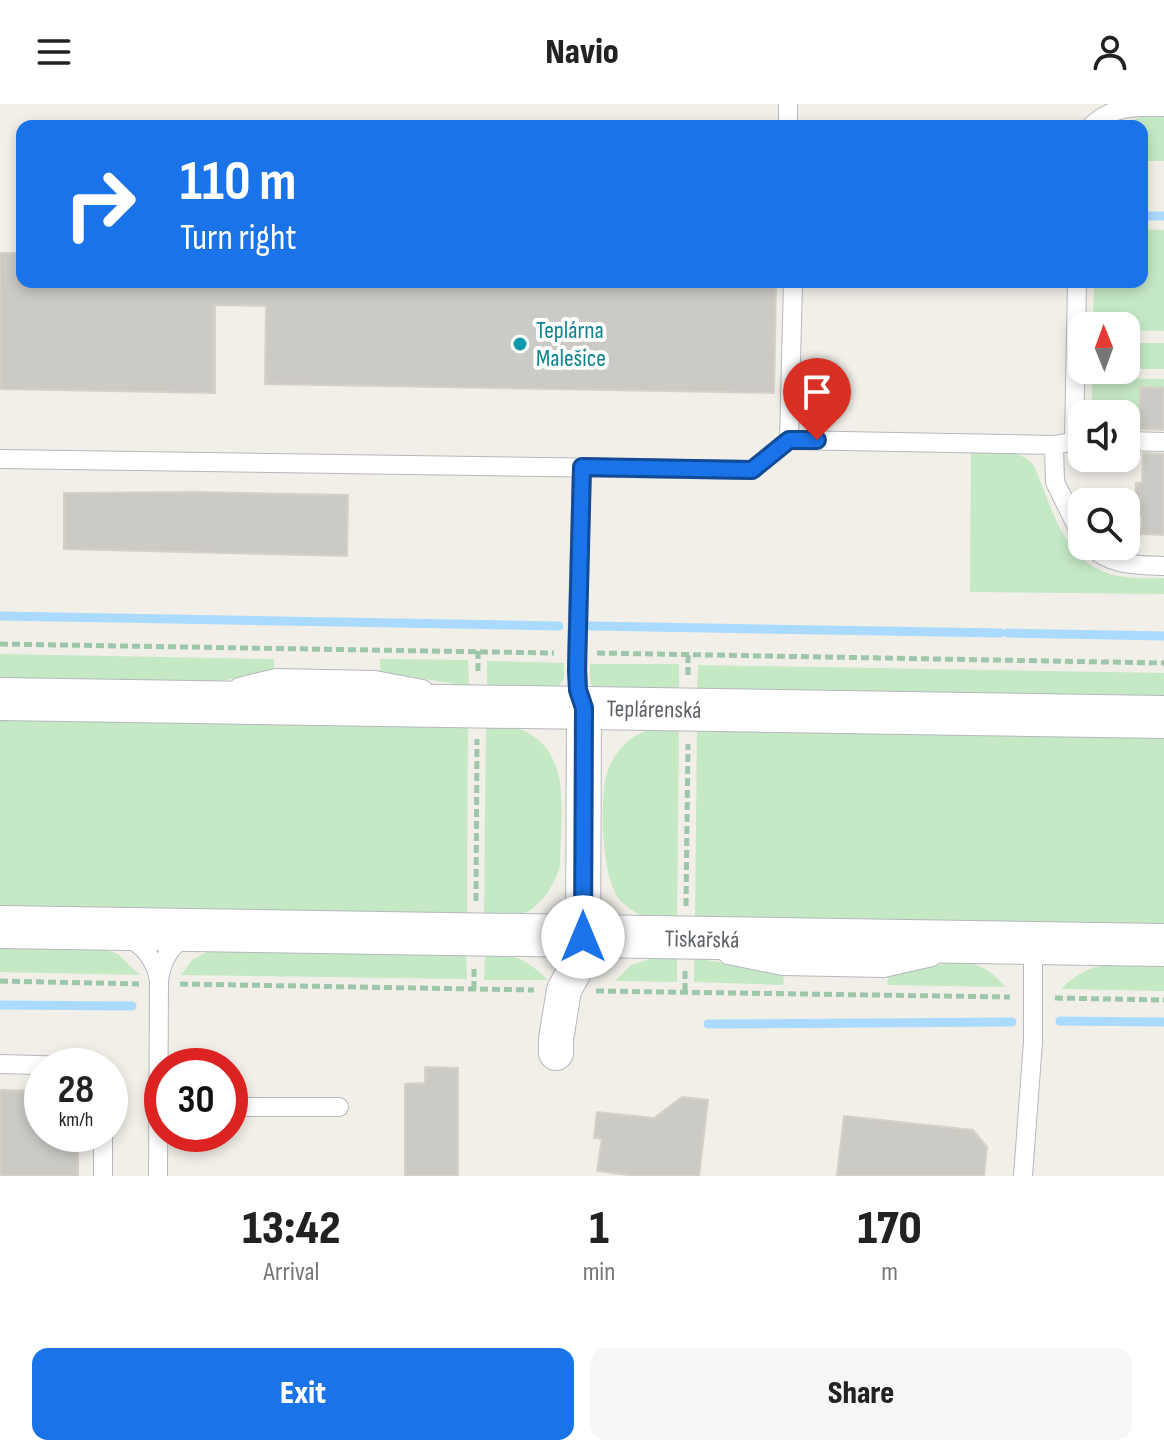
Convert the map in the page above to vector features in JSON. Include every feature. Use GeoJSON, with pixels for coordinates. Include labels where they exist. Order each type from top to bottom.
{"type":"FeatureCollection","features":[{"type":"Feature","properties":{"kind":"street","name":"Teplárenská"},"geometry":{"type":"LineString","coordinates":[[0,699],[1164,717]]}},
{"type":"Feature","properties":{"kind":"street"},"geometry":{"type":"LineString","coordinates":[[556,1053],[564,990],[581,962],[584,708]]}},
{"type":"Feature","properties":{"kind":"street","name":"Tiskařská"},"geometry":{"type":"LineString","coordinates":[[0,927],[1164,945]]}},
{"type":"Feature","properties":{"kind":"lane"},"geometry":{"type":"LineString","coordinates":[[1099,120],[1123,108],[1164,107]]}},
{"type":"Feature","properties":{"kind":"lane"},"geometry":{"type":"LineString","coordinates":[[789,440],[793,288]]}},
{"type":"Feature","properties":{"kind":"lane"},"geometry":{"type":"LineString","coordinates":[[1077,288],[1078,400]]}},
{"type":"Feature","properties":{"kind":"lane"},"geometry":{"type":"LineString","coordinates":[[0,459],[752,470],[789,440],[1054,445],[1068,442]]}},
{"type":"Feature","properties":{"kind":"lane"},"geometry":{"type":"LineString","coordinates":[[1140,441],[1164,442]]}},
{"type":"Feature","properties":{"kind":"lane"},"geometry":{"type":"LineString","coordinates":[[1054,445],[1055,482],[1068,508]]}},
{"type":"Feature","properties":{"kind":"lane"},"geometry":{"type":"LineString","coordinates":[[582,467],[577,665],[578,690],[584,708]]}},
{"type":"Feature","properties":{"kind":"lane"},"geometry":{"type":"LineString","coordinates":[[1113,560],[1164,566]]}},
{"type":"Feature","properties":{"kind":"lane"},"geometry":{"type":"LineString","coordinates":[[100,928],[129,936],[152,958],[151,982],[158,1048]]}},
{"type":"Feature","properties":{"kind":"lane"},"geometry":{"type":"LineString","coordinates":[[151,982],[173,945],[186,937],[217,930]]}},
{"type":"Feature","properties":{"kind":"lane"},"geometry":{"type":"LineString","coordinates":[[1013,944],[1033,1042],[1023,1176]]}},
{"type":"Feature","properties":{"kind":"lane"},"geometry":{"type":"LineString","coordinates":[[0,1064],[24,1065]]}},
{"type":"Feature","properties":{"kind":"lane"},"geometry":{"type":"LineString","coordinates":[[248,1107],[339,1107]]}},
{"type":"Feature","properties":{"kind":"lane"},"geometry":{"type":"LineString","coordinates":[[103,1152],[103,1176]]}},
{"type":"Feature","properties":{"kind":"lane"},"geometry":{"type":"LineString","coordinates":[[158,1152],[158,1176]]}},
{"type":"Feature","properties":{"kind":"path"},"geometry":{"type":"LineString","coordinates":[[0,644],[563,653]]}},
{"type":"Feature","properties":{"kind":"path"},"geometry":{"type":"LineString","coordinates":[[589,653],[1164,663]]}},
{"type":"Feature","properties":{"kind":"path"},"geometry":{"type":"LineString","coordinates":[[476,903],[477,738]]}},
{"type":"Feature","properties":{"kind":"path"},"geometry":{"type":"LineString","coordinates":[[686,907],[688,742]]}},
{"type":"Feature","properties":{"kind":"path"},"geometry":{"type":"LineString","coordinates":[[0,981],[151,982]]}},
{"type":"Feature","properties":{"kind":"path"},"geometry":{"type":"LineString","coordinates":[[1054,998],[1164,1000]]}},
{"type":"Feature","properties":{"kind":"green space"},"geometry":{"type":"Polygon","coordinates":[[[1164,116],[1164,161],[1148,161],[1148,120],[1133,120],[1164,116]]]}},
{"type":"Feature","properties":{"kind":"green space"},"geometry":{"type":"Polygon","coordinates":[[[1148,229],[1164,230],[1164,331],[1140,330],[1140,312],[1093,312],[1094,288],[1148,288],[1148,229]]]}},
{"type":"Feature","properties":{"kind":"green space"},"geometry":{"type":"Polygon","coordinates":[[[1140,343],[1164,343],[1164,369],[1140,369],[1140,343]]]}},
{"type":"Feature","properties":{"kind":"green space"},"geometry":{"type":"Polygon","coordinates":[[[1140,379],[1164,379],[1164,387],[1140,388],[1140,400],[1092,400],[1092,384],[1140,384],[1140,379]]]}},
{"type":"Feature","properties":{"kind":"green space"},"geometry":{"type":"Polygon","coordinates":[[[971,453],[1015,454],[1030,461],[1068,541],[1068,560],[1085,560],[1106,573],[1131,578],[1164,578],[1164,594],[970,592],[971,453]]]}},
{"type":"Feature","properties":{"kind":"green space"},"geometry":{"type":"Polygon","coordinates":[[[0,654],[274,659],[274,670],[207,684],[0,678],[0,654]]]}},
{"type":"Feature","properties":{"kind":"green space"},"geometry":{"type":"Polygon","coordinates":[[[380,659],[468,660],[469,686],[380,672],[380,659]]]}},
{"type":"Feature","properties":{"kind":"green space"},"geometry":{"type":"Polygon","coordinates":[[[487,661],[564,663],[564,679],[555,690],[487,689],[487,661]]]}},
{"type":"Feature","properties":{"kind":"green space"},"geometry":{"type":"Polygon","coordinates":[[[590,664],[679,664],[679,692],[597,691],[590,683],[590,664]]]}},
{"type":"Feature","properties":{"kind":"green space"},"geometry":{"type":"Polygon","coordinates":[[[698,665],[1164,673],[1164,700],[697,693],[698,665]]]}},
{"type":"Feature","properties":{"kind":"green space"},"geometry":{"type":"Polygon","coordinates":[[[0,715],[468,722],[467,917],[0,910],[0,715]]]}},
{"type":"Feature","properties":{"kind":"green space"},"geometry":{"type":"Polygon","coordinates":[[[486,721],[515,727],[536,738],[550,753],[558,771],[561,792],[560,866],[557,874],[539,903],[514,917],[484,917],[486,721]]]}},
{"type":"Feature","properties":{"kind":"green space"},"geometry":{"type":"Polygon","coordinates":[[[679,725],[677,922],[646,917],[620,900],[614,890],[605,856],[603,796],[609,767],[622,747],[643,732],[679,725]]]}},
{"type":"Feature","properties":{"kind":"green space"},"geometry":{"type":"Polygon","coordinates":[[[697,726],[1164,733],[1164,929],[695,922],[697,726]]]}},
{"type":"Feature","properties":{"kind":"green space"},"geometry":{"type":"Polygon","coordinates":[[[0,945],[99,947],[118,954],[140,975],[0,972],[0,945]]]}},
{"type":"Feature","properties":{"kind":"green space"},"geometry":{"type":"Polygon","coordinates":[[[209,951],[466,953],[467,979],[181,975],[192,960],[209,951]]]}},
{"type":"Feature","properties":{"kind":"green space"},"geometry":{"type":"Polygon","coordinates":[[[485,953],[520,959],[548,980],[484,980],[485,953]]]}},
{"type":"Feature","properties":{"kind":"green space"},"geometry":{"type":"Polygon","coordinates":[[[663,955],[677,956],[677,982],[615,981],[631,965],[663,955]]]}},
{"type":"Feature","properties":{"kind":"green space"},"geometry":{"type":"Polygon","coordinates":[[[694,958],[784,973],[783,985],[694,982],[694,958]]]}},
{"type":"Feature","properties":{"kind":"green space"},"geometry":{"type":"Polygon","coordinates":[[[959,961],[985,969],[1005,987],[887,985],[892,974],[959,961]]]}},
{"type":"Feature","properties":{"kind":"green space"},"geometry":{"type":"Polygon","coordinates":[[[1148,963],[1164,967],[1164,991],[1061,989],[1081,973],[1101,966],[1148,963]]]}},
{"type":"Feature","properties":{"kind":"building","name":"Teplárna Malešice"},"geometry":{"type":"Polygon","coordinates":[[[0,253],[16,253],[16,288],[776,288],[774,393],[265,384],[266,306],[215,305],[215,393],[0,389],[0,253]]]}},
{"type":"Feature","properties":{"kind":"building"},"geometry":{"type":"Polygon","coordinates":[[[1140,387],[1164,388],[1164,430],[1140,429],[1140,387]]]}},
{"type":"Feature","properties":{"kind":"building"},"geometry":{"type":"Polygon","coordinates":[[[1143,453],[1164,454],[1164,535],[1141,534],[1140,488],[1136,488],[1136,483],[1142,483],[1143,453]]]}},
{"type":"Feature","properties":{"kind":"building"},"geometry":{"type":"Polygon","coordinates":[[[64,493],[348,495],[347,556],[64,549],[64,493]]]}},
{"type":"Feature","properties":{"kind":"building"},"geometry":{"type":"Polygon","coordinates":[[[425,1067],[458,1068],[458,1176],[405,1176],[405,1084],[425,1083],[425,1067]]]}},
{"type":"Feature","properties":{"kind":"building"},"geometry":{"type":"Polygon","coordinates":[[[0,1090],[24,1091],[24,1152],[78,1152],[78,1176],[0,1176],[0,1090]]]}},
{"type":"Feature","properties":{"kind":"building"},"geometry":{"type":"Polygon","coordinates":[[[682,1097],[708,1100],[699,1176],[636,1176],[597,1171],[602,1139],[594,1138],[597,1112],[654,1118],[682,1097]]]}},
{"type":"Feature","properties":{"kind":"building"},"geometry":{"type":"Polygon","coordinates":[[[844,1116],[973,1130],[987,1147],[984,1176],[837,1176],[844,1116]]]}},
{"type":"Feature","properties":{"kind":"waterway"},"geometry":{"type":"LineString","coordinates":[[1148,216],[1164,216]]}},
{"type":"Feature","properties":{"kind":"waterway"},"geometry":{"type":"LineString","coordinates":[[0,616],[559,626]]}},
{"type":"Feature","properties":{"kind":"waterway"},"geometry":{"type":"LineString","coordinates":[[590,626],[1001,633]]}},
{"type":"Feature","properties":{"kind":"waterway"},"geometry":{"type":"LineString","coordinates":[[1008,633],[1164,636]]}},
{"type":"Feature","properties":{"kind":"waterway"},"geometry":{"type":"LineString","coordinates":[[0,1005],[132,1006]]}},
{"type":"Feature","properties":{"kind":"waterway"},"geometry":{"type":"LineString","coordinates":[[1060,1021],[1164,1022]]}},
{"type":"Feature","properties":{"kind":"waterway"},"geometry":{"type":"LineString","coordinates":[[708,1024],[1012,1022]]}},
{"type":"Feature","properties":{"kind":"place","name":"Teplárna Malešice"},"geometry":{"type":"Point","coordinates":[520,344]}},
{"type":"Feature","properties":{"kind":"route"},"geometry":{"type":"LineString","coordinates":[[583,937],[584,708],[578,690],[577,671],[582,467],[752,470],[789,440],[817,440]]}}]}
